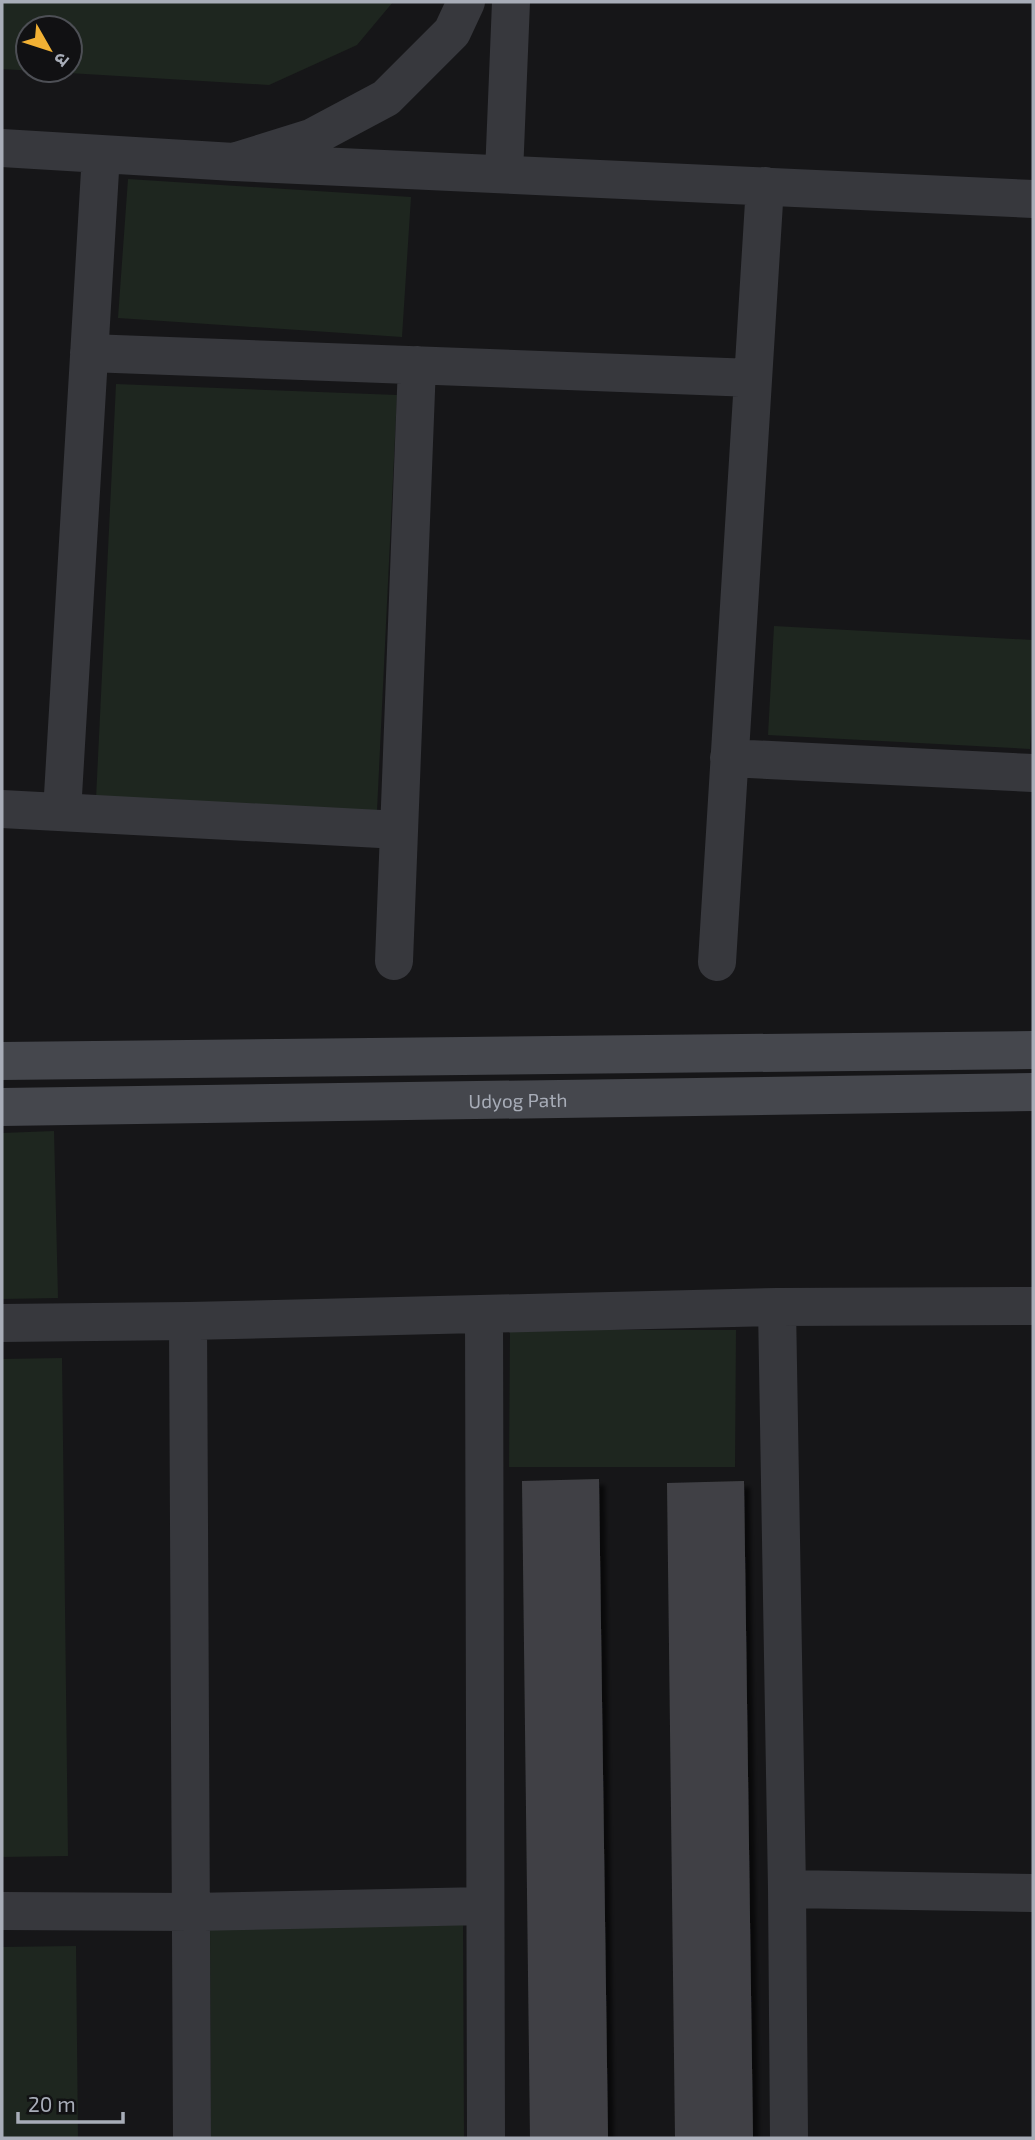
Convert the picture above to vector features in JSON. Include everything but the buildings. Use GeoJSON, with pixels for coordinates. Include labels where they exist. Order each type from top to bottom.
{"type":"FeatureCollection","features":[{"type":"Feature","properties":{"kind":"main road"},"geometry":{"type":"LineString","coordinates":[[2,1061],[1033,1049]]}},
{"type":"Feature","properties":{"kind":"main road","name":"Udyog Path"},"geometry":{"type":"LineString","coordinates":[[2,1107],[1033,1092]]}},
{"type":"Feature","properties":{"kind":"street"},"geometry":{"type":"LineString","coordinates":[[234,162],[312,138],[386,98],[452,32],[466,2]]}},
{"type":"Feature","properties":{"kind":"street"},"geometry":{"type":"LineString","coordinates":[[504,174],[511,2]]}},
{"type":"Feature","properties":{"kind":"street"},"geometry":{"type":"LineString","coordinates":[[2,148],[234,162],[1033,199]]}},
{"type":"Feature","properties":{"kind":"street"},"geometry":{"type":"LineString","coordinates":[[62,812],[101,154]]}},
{"type":"Feature","properties":{"kind":"street"},"geometry":{"type":"LineString","coordinates":[[717,962],[765,186]]}},
{"type":"Feature","properties":{"kind":"street"},"geometry":{"type":"LineString","coordinates":[[89,353],[753,378]]}},
{"type":"Feature","properties":{"kind":"street"},"geometry":{"type":"LineString","coordinates":[[394,961],[417,365]]}},
{"type":"Feature","properties":{"kind":"street"},"geometry":{"type":"LineString","coordinates":[[729,758],[1033,773]]}},
{"type":"Feature","properties":{"kind":"street"},"geometry":{"type":"LineString","coordinates":[[2,809],[399,830]]}},
{"type":"Feature","properties":{"kind":"street"},"geometry":{"type":"LineString","coordinates":[[2,1323],[776,1307],[1033,1306]]}},
{"type":"Feature","properties":{"kind":"street"},"geometry":{"type":"LineString","coordinates":[[776,1307],[789,2138]]}},
{"type":"Feature","properties":{"kind":"street"},"geometry":{"type":"LineString","coordinates":[[484,1314],[486,2138]]}},
{"type":"Feature","properties":{"kind":"street"},"geometry":{"type":"LineString","coordinates":[[188,1321],[192,2138]]}},
{"type":"Feature","properties":{"kind":"street"},"geometry":{"type":"LineString","coordinates":[[787,1889],[1033,1893]]}},
{"type":"Feature","properties":{"kind":"street"},"geometry":{"type":"LineString","coordinates":[[2,1910],[191,1912],[485,1906]]}},
{"type":"Feature","properties":{"kind":"shaded area"},"geometry":{"type":"Polygon","coordinates":[[[2,2],[393,2],[357,45],[269,85],[84,74],[84,14],[14,14],[14,70],[2,69],[2,2]]]}},
{"type":"Feature","properties":{"kind":"shaded area"},"geometry":{"type":"Polygon","coordinates":[[[128,179],[411,197],[402,337],[118,318],[128,179]]]}},
{"type":"Feature","properties":{"kind":"shaded area"},"geometry":{"type":"Polygon","coordinates":[[[116,384],[397,395],[377,811],[96,799],[116,384]]]}},
{"type":"Feature","properties":{"kind":"shaded area"},"geometry":{"type":"Polygon","coordinates":[[[774,626],[1033,640],[1030,749],[768,735],[774,626]]]}},
{"type":"Feature","properties":{"kind":"shaded area"},"geometry":{"type":"Polygon","coordinates":[[[54,1131],[58,1298],[2,1299],[2,1133],[54,1131]]]}},
{"type":"Feature","properties":{"kind":"shaded area"},"geometry":{"type":"Polygon","coordinates":[[[510,1330],[736,1330],[735,1467],[509,1467],[510,1330]]]}},
{"type":"Feature","properties":{"kind":"shaded area"},"geometry":{"type":"Polygon","coordinates":[[[62,1358],[68,1856],[2,1857],[2,1359],[62,1358]]]}},
{"type":"Feature","properties":{"kind":"shaded area"},"geometry":{"type":"Polygon","coordinates":[[[463,1925],[464,2138],[211,2138],[210,1927],[463,1925]]]}},
{"type":"Feature","properties":{"kind":"shaded area"},"geometry":{"type":"Polygon","coordinates":[[[76,1946],[78,2138],[2,2138],[2,1947],[76,1946]]]}}]}
